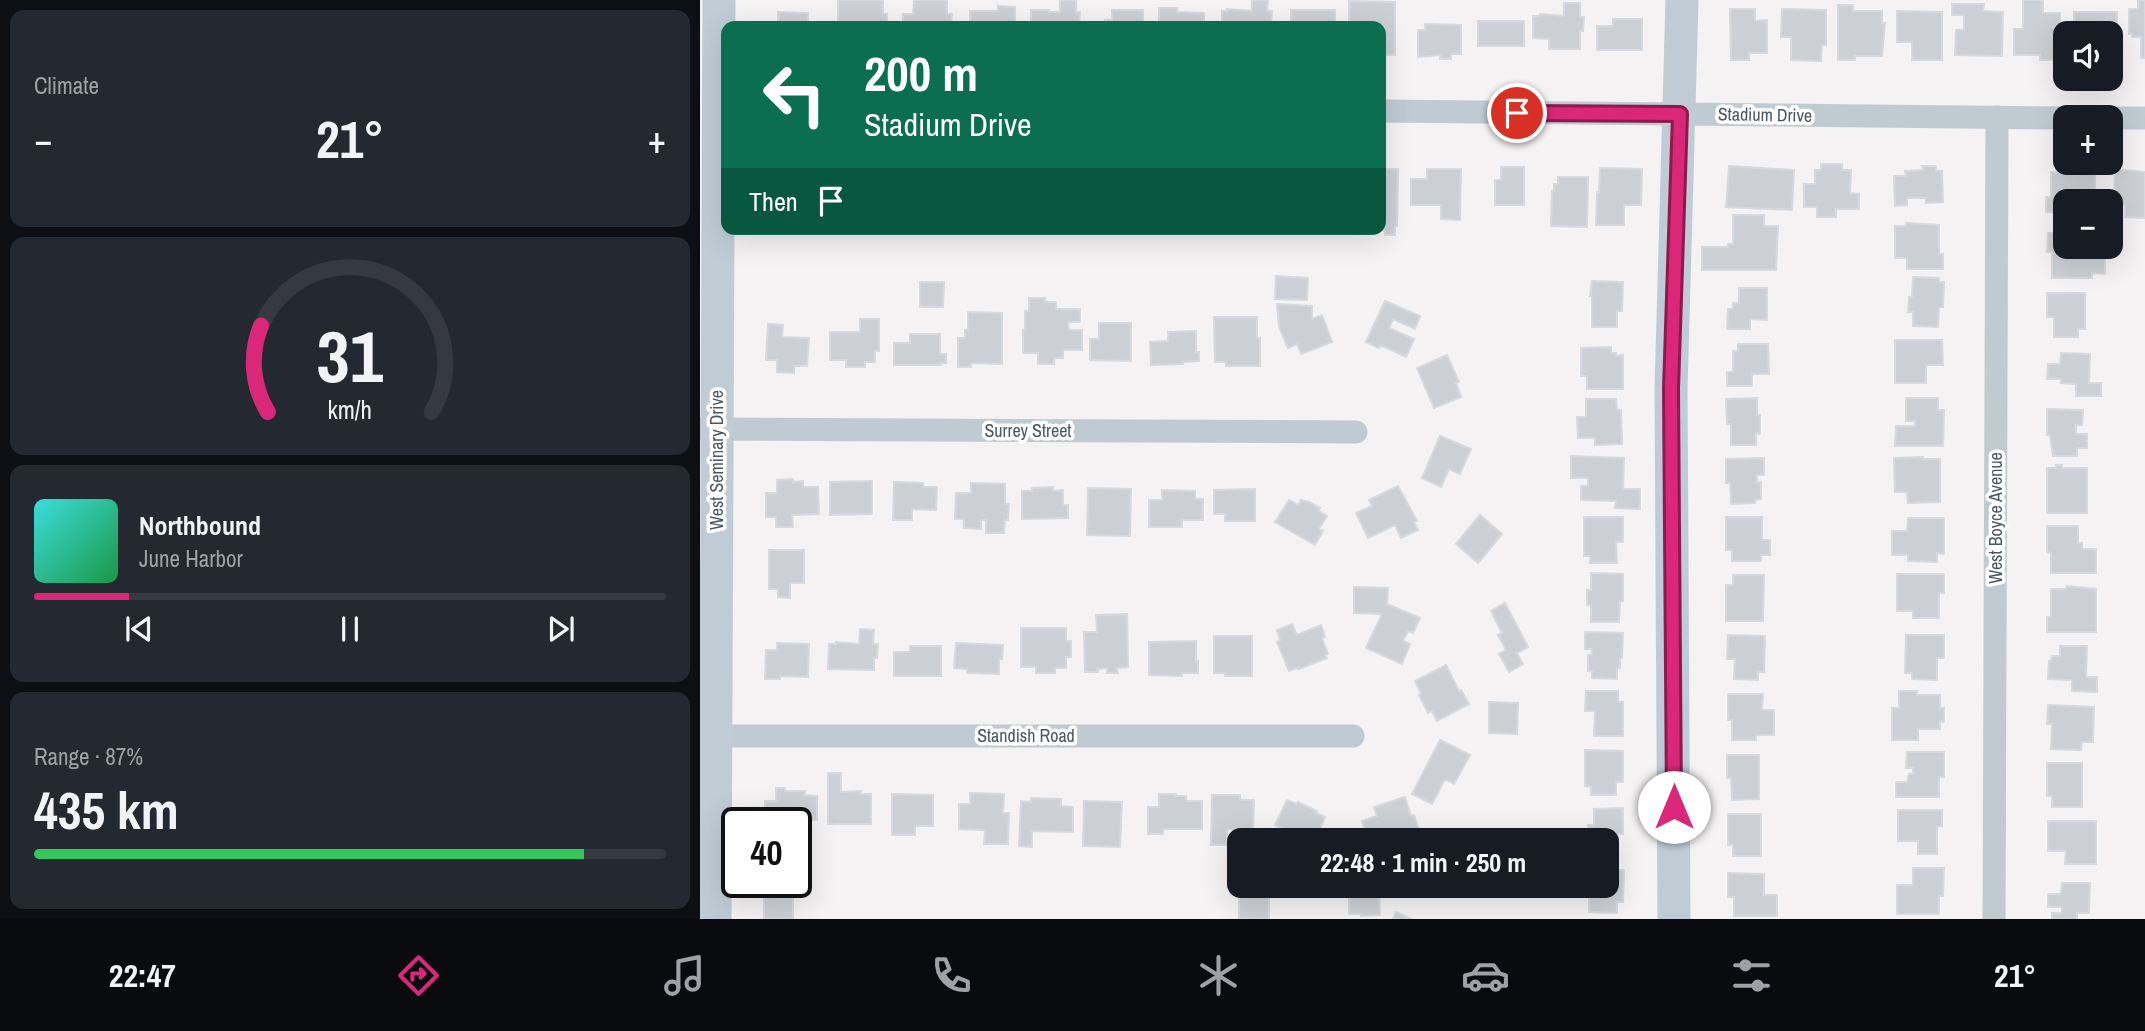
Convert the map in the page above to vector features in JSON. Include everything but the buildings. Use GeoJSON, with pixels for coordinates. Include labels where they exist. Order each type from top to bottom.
{"type":"FeatureCollection","features":[{"type":"Feature","properties":{"kind":"main road","name":"West Seminary Drive"},"geometry":{"type":"LineString","coordinates":[[719,0],[721,71]]}},
{"type":"Feature","properties":{"kind":"main road"},"geometry":{"type":"LineString","coordinates":[[1674,919],[1671,389],[1682,0]]}},
{"type":"Feature","properties":{"kind":"main road","name":"West Seminary Drive"},"geometry":{"type":"LineString","coordinates":[[715,919],[708,736],[709,243],[721,117]]}},
{"type":"Feature","properties":{"kind":"street","name":"Stadium Drive"},"geometry":{"type":"LineString","coordinates":[[1386,111],[2053,118]]}},
{"type":"Feature","properties":{"kind":"street","name":"West Boyce Avenue"},"geometry":{"type":"LineString","coordinates":[[1994,919],[1997,117]]}},
{"type":"Feature","properties":{"kind":"street"},"geometry":{"type":"LineString","coordinates":[[2123,118],[2145,118]]}},
{"type":"Feature","properties":{"kind":"street","name":"Surrey Street"},"geometry":{"type":"LineString","coordinates":[[709,429],[1356,432]]}},
{"type":"Feature","properties":{"kind":"street","name":"Standish Road"},"geometry":{"type":"LineString","coordinates":[[708,736],[1353,736]]}},
{"type":"Feature","properties":{"kind":"route"},"geometry":{"type":"LineString","coordinates":[[1517,113],[1680,114],[1671,389],[1674,807]]}}]}
